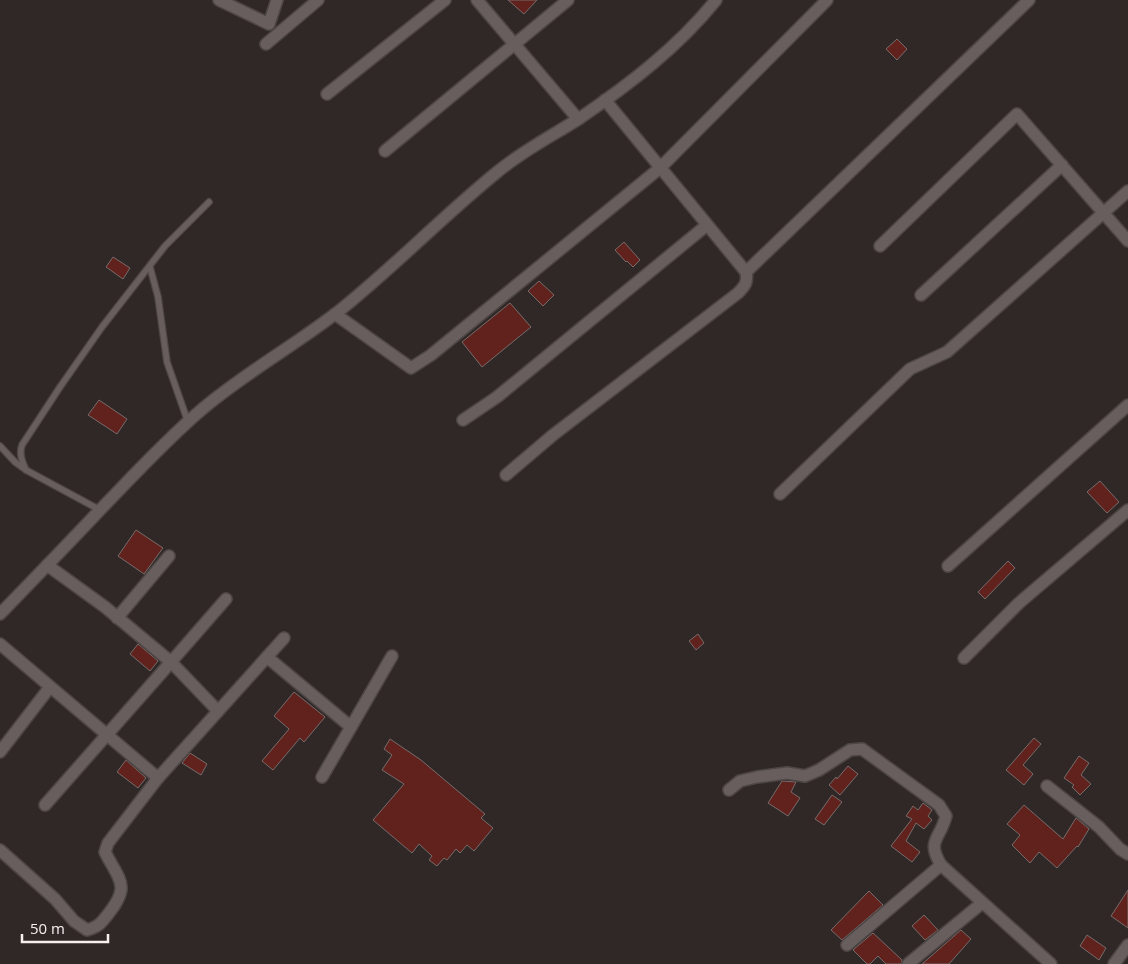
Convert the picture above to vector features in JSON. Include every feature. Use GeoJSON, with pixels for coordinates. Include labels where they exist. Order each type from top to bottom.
{"type":"FeatureCollection","features":[{"type":"Feature","properties":{"kind":"street"},"geometry":{"type":"LineString","coordinates":[[219,0],[270,24],[277,0]]}},
{"type":"Feature","properties":{"kind":"street"},"geometry":{"type":"LineString","coordinates":[[266,44],[318,0]]}},
{"type":"Feature","properties":{"kind":"street"},"geometry":{"type":"LineString","coordinates":[[327,94],[445,0]]}},
{"type":"Feature","properties":{"kind":"street"},"geometry":{"type":"LineString","coordinates":[[477,0],[578,119]]}},
{"type":"Feature","properties":{"kind":"street"},"geometry":{"type":"LineString","coordinates":[[385,151],[568,0]]}},
{"type":"Feature","properties":{"kind":"street"},"geometry":{"type":"LineString","coordinates":[[0,614],[154,453],[188,422],[240,381],[296,344],[335,314],[398,261],[448,213],[499,170],[538,143],[578,119],[666,53],[703,16],[716,0]]}},
{"type":"Feature","properties":{"kind":"street"},"geometry":{"type":"LineString","coordinates":[[335,314],[410,368],[431,355],[660,168],[827,0]]}},
{"type":"Feature","properties":{"kind":"street"},"geometry":{"type":"LineString","coordinates":[[746,272],[1029,0]]}},
{"type":"Feature","properties":{"kind":"street"},"geometry":{"type":"LineString","coordinates":[[506,475],[553,434],[738,293],[748,279],[746,272],[605,100]]}},
{"type":"Feature","properties":{"kind":"street"},"geometry":{"type":"LineString","coordinates":[[880,246],[1017,114],[1128,241]]}},
{"type":"Feature","properties":{"kind":"street"},"geometry":{"type":"LineString","coordinates":[[921,295],[1062,165]]}},
{"type":"Feature","properties":{"kind":"street"},"geometry":{"type":"LineString","coordinates":[[780,494],[910,369],[947,352],[1128,192]]}},
{"type":"Feature","properties":{"kind":"street"},"geometry":{"type":"LineString","coordinates":[[463,420],[497,397],[707,225]]}},
{"type":"Feature","properties":{"kind":"street"},"geometry":{"type":"LineString","coordinates":[[948,566],[1128,405]]}},
{"type":"Feature","properties":{"kind":"street"},"geometry":{"type":"LineString","coordinates":[[964,658],[1019,603],[1128,510]]}},
{"type":"Feature","properties":{"kind":"street"},"geometry":{"type":"LineString","coordinates":[[117,618],[169,556]]}},
{"type":"Feature","properties":{"kind":"street"},"geometry":{"type":"LineString","coordinates":[[47,565],[171,662],[218,712]]}},
{"type":"Feature","properties":{"kind":"street"},"geometry":{"type":"LineString","coordinates":[[45,805],[226,599]]}},
{"type":"Feature","properties":{"kind":"street"},"geometry":{"type":"LineString","coordinates":[[0,850],[55,899],[74,921],[88,930],[98,927],[116,904],[122,892],[121,882],[105,852],[108,843],[158,778],[284,638]]}},
{"type":"Feature","properties":{"kind":"street"},"geometry":{"type":"LineString","coordinates":[[0,644],[158,778]]}},
{"type":"Feature","properties":{"kind":"street"},"geometry":{"type":"LineString","coordinates":[[322,777],[392,656]]}},
{"type":"Feature","properties":{"kind":"street"},"geometry":{"type":"LineString","coordinates":[[267,657],[351,727]]}},
{"type":"Feature","properties":{"kind":"street"},"geometry":{"type":"LineString","coordinates":[[0,752],[50,686]]}},
{"type":"Feature","properties":{"kind":"street"},"geometry":{"type":"LineString","coordinates":[[729,790],[740,781],[757,777],[787,773],[805,776],[850,750],[862,749],[939,805],[946,816],[944,826],[934,842],[934,853],[942,865],[1051,964]]}},
{"type":"Feature","properties":{"kind":"street"},"geometry":{"type":"LineString","coordinates":[[1046,786],[1125,848]]}},
{"type":"Feature","properties":{"kind":"street"},"geometry":{"type":"LineString","coordinates":[[847,945],[942,865]]}},
{"type":"Feature","properties":{"kind":"street"},"geometry":{"type":"LineString","coordinates":[[908,964],[982,903]]}},
{"type":"Feature","properties":{"kind":"street"},"geometry":{"type":"LineString","coordinates":[[1114,964],[1128,945]]}},
{"type":"Feature","properties":{"kind":"lane"},"geometry":{"type":"LineString","coordinates":[[26,470],[20,451],[80,357],[165,246],[208,202]]}},
{"type":"Feature","properties":{"kind":"lane"},"geometry":{"type":"LineString","coordinates":[[150,267],[158,297],[167,362],[188,422]]}},
{"type":"Feature","properties":{"kind":"lane"},"geometry":{"type":"LineString","coordinates":[[0,446],[15,462],[26,470],[100,510]]}},
{"type":"Feature","properties":{"kind":"building"},"geometry":{"type":"Polygon","coordinates":[[[508,0],[537,0],[524,14],[508,0]]]}},
{"type":"Feature","properties":{"kind":"building"},"geometry":{"type":"Polygon","coordinates":[[[897,39],[907,49],[897,60],[886,49],[897,39]]]}},
{"type":"Feature","properties":{"kind":"building"},"geometry":{"type":"Polygon","coordinates":[[[624,242],[640,260],[633,267],[615,250],[624,242]]]}},
{"type":"Feature","properties":{"kind":"building"},"geometry":{"type":"Polygon","coordinates":[[[113,257],[130,268],[123,279],[106,267],[113,257]]]}},
{"type":"Feature","properties":{"kind":"building"},"geometry":{"type":"Polygon","coordinates":[[[539,281],[554,295],[543,306],[528,291],[539,281]]]}},
{"type":"Feature","properties":{"kind":"building"},"geometry":{"type":"Polygon","coordinates":[[[510,303],[531,327],[482,367],[462,342],[510,303]]]}},
{"type":"Feature","properties":{"kind":"building"},"geometry":{"type":"Polygon","coordinates":[[[99,400],[127,419],[117,434],[88,415],[99,400]]]}},
{"type":"Feature","properties":{"kind":"building"},"geometry":{"type":"Polygon","coordinates":[[[1100,481],[1119,502],[1107,513],[1087,492],[1100,481]]]}},
{"type":"Feature","properties":{"kind":"building"},"geometry":{"type":"Polygon","coordinates":[[[136,530],[163,548],[144,574],[118,556],[136,530]]]}},
{"type":"Feature","properties":{"kind":"building"},"geometry":{"type":"Polygon","coordinates":[[[1008,561],[1015,568],[985,599],[978,592],[1008,561]]]}},
{"type":"Feature","properties":{"kind":"building"},"geometry":{"type":"Polygon","coordinates":[[[698,634],[704,643],[696,650],[689,641],[698,634]]]}},
{"type":"Feature","properties":{"kind":"building"},"geometry":{"type":"Polygon","coordinates":[[[138,644],[158,661],[150,671],[130,654],[138,644]]]}},
{"type":"Feature","properties":{"kind":"building"},"geometry":{"type":"Polygon","coordinates":[[[294,692],[325,717],[304,742],[300,738],[273,770],[262,761],[289,729],[274,716],[294,692]]]}},
{"type":"Feature","properties":{"kind":"building"},"geometry":{"type":"Polygon","coordinates":[[[1034,738],[1041,744],[1023,765],[1033,774],[1024,785],[1006,770],[1034,738]]]}},
{"type":"Feature","properties":{"kind":"building"},"geometry":{"type":"Polygon","coordinates":[[[390,739],[421,760],[485,814],[481,818],[493,828],[474,851],[467,845],[460,853],[456,849],[447,860],[444,858],[437,866],[429,860],[432,856],[419,844],[412,853],[373,820],[404,784],[382,770],[392,755],[384,749],[390,739]]]}},
{"type":"Feature","properties":{"kind":"building"},"geometry":{"type":"Polygon","coordinates":[[[190,753],[207,764],[201,775],[182,763],[190,753]]]}},
{"type":"Feature","properties":{"kind":"building"},"geometry":{"type":"Polygon","coordinates":[[[1079,756],[1089,763],[1081,775],[1091,784],[1080,795],[1072,787],[1074,785],[1064,778],[1079,756]]]}},
{"type":"Feature","properties":{"kind":"building"},"geometry":{"type":"Polygon","coordinates":[[[126,760],[146,778],[138,788],[117,772],[126,760]]]}},
{"type":"Feature","properties":{"kind":"building"},"geometry":{"type":"Polygon","coordinates":[[[848,766],[858,774],[840,795],[829,785],[848,766]]]}},
{"type":"Feature","properties":{"kind":"building"},"geometry":{"type":"Polygon","coordinates":[[[782,781],[796,782],[791,792],[800,798],[788,816],[768,803],[782,781]]]}},
{"type":"Feature","properties":{"kind":"building"},"geometry":{"type":"Polygon","coordinates":[[[832,795],[842,802],[824,825],[815,819],[832,795]]]}},
{"type":"Feature","properties":{"kind":"building"},"geometry":{"type":"Polygon","coordinates":[[[923,803],[932,810],[928,816],[932,820],[924,829],[916,823],[906,841],[920,852],[912,862],[891,846],[912,819],[906,816],[913,806],[918,810],[923,803]]]}},
{"type":"Feature","properties":{"kind":"building"},"geometry":{"type":"Polygon","coordinates":[[[1024,805],[1063,839],[1076,818],[1089,829],[1078,847],[1057,868],[1039,852],[1030,863],[1012,845],[1020,835],[1007,824],[1024,805]]]}},
{"type":"Feature","properties":{"kind":"building"},"geometry":{"type":"Polygon","coordinates":[[[1128,890],[1128,928],[1111,916],[1128,890]]]}},
{"type":"Feature","properties":{"kind":"building"},"geometry":{"type":"Polygon","coordinates":[[[869,891],[883,905],[842,940],[831,930],[869,891]]]}},
{"type":"Feature","properties":{"kind":"building"},"geometry":{"type":"Polygon","coordinates":[[[924,915],[938,930],[925,940],[912,926],[924,915]]]}},
{"type":"Feature","properties":{"kind":"building"},"geometry":{"type":"Polygon","coordinates":[[[961,930],[971,939],[949,964],[922,964],[961,930]]]}},
{"type":"Feature","properties":{"kind":"building"},"geometry":{"type":"Polygon","coordinates":[[[873,933],[902,960],[901,964],[886,964],[878,956],[870,964],[867,964],[853,950],[873,933]]]}},
{"type":"Feature","properties":{"kind":"building"},"geometry":{"type":"Polygon","coordinates":[[[1087,935],[1106,948],[1099,960],[1080,946],[1087,935]]]}}]}
